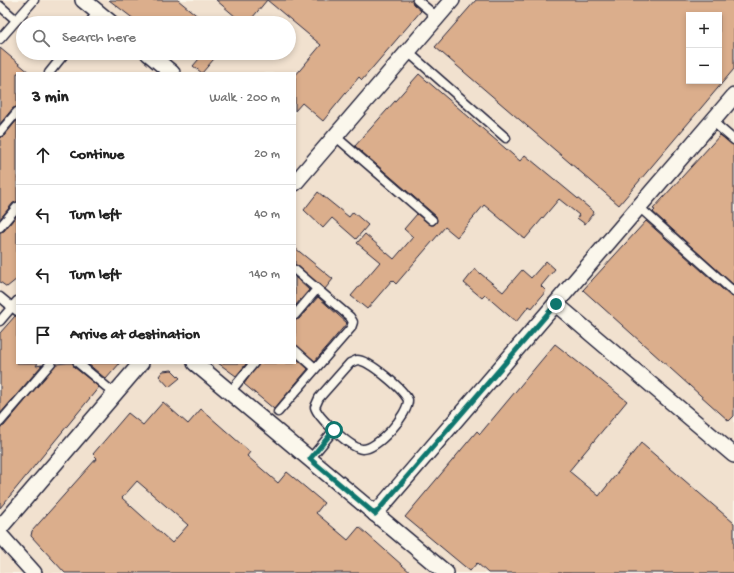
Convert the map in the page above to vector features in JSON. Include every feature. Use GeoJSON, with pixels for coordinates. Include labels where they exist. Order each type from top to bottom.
{"type":"FeatureCollection","features":[{"type":"Feature","properties":{"kind":"street"},"geometry":{"type":"LineString","coordinates":[[297,178],[452,0]]}},
{"type":"Feature","properties":{"kind":"street"},"geometry":{"type":"LineString","coordinates":[[91,8],[102,16]]}},
{"type":"Feature","properties":{"kind":"street"},"geometry":{"type":"LineString","coordinates":[[156,60],[171,72]]}},
{"type":"Feature","properties":{"kind":"street"},"geometry":{"type":"LineString","coordinates":[[375,514],[734,96]]}},
{"type":"Feature","properties":{"kind":"street"},"geometry":{"type":"LineString","coordinates":[[556,304],[734,455]]}},
{"type":"Feature","properties":{"kind":"street"},"geometry":{"type":"LineString","coordinates":[[0,528],[140,364]]}},
{"type":"Feature","properties":{"kind":"street"},"geometry":{"type":"LineString","coordinates":[[196,364],[446,573]]}},
{"type":"Feature","properties":{"kind":"street"},"geometry":{"type":"LineString","coordinates":[[0,535],[34,573]]}},
{"type":"Feature","properties":{"kind":"lane"},"geometry":{"type":"LineString","coordinates":[[20,16],[34,0]]}},
{"type":"Feature","properties":{"kind":"lane"},"geometry":{"type":"LineString","coordinates":[[417,0],[437,17]]}},
{"type":"Feature","properties":{"kind":"lane"},"geometry":{"type":"LineString","coordinates":[[0,6],[16,20],[0,39]]}},
{"type":"Feature","properties":{"kind":"lane"},"geometry":{"type":"LineString","coordinates":[[408,52],[506,138]]}},
{"type":"Feature","properties":{"kind":"lane"},"geometry":{"type":"LineString","coordinates":[[50,72],[59,60]]}},
{"type":"Feature","properties":{"kind":"lane"},"geometry":{"type":"LineString","coordinates":[[0,132],[16,113]]}},
{"type":"Feature","properties":{"kind":"lane"},"geometry":{"type":"LineString","coordinates":[[712,121],[734,140]]}},
{"type":"Feature","properties":{"kind":"lane"},"geometry":{"type":"LineString","coordinates":[[335,136],[432,220]]}},
{"type":"Feature","properties":{"kind":"lane"},"geometry":{"type":"LineString","coordinates":[[0,227],[16,208]]}},
{"type":"Feature","properties":{"kind":"lane"},"geometry":{"type":"LineString","coordinates":[[639,208],[734,292]]}},
{"type":"Feature","properties":{"kind":"lane"},"geometry":{"type":"LineString","coordinates":[[278,412],[351,328],[353,322],[350,317],[296,271]]}},
{"type":"Feature","properties":{"kind":"lane"},"geometry":{"type":"LineString","coordinates":[[296,314],[317,289]]}},
{"type":"Feature","properties":{"kind":"lane"},"geometry":{"type":"LineString","coordinates":[[0,297],[15,306],[0,321]]}},
{"type":"Feature","properties":{"kind":"lane"},"geometry":{"type":"LineString","coordinates":[[296,351],[316,368]]}},
{"type":"Feature","properties":{"kind":"lane"},"geometry":{"type":"LineString","coordinates":[[361,360],[368,362],[406,396],[408,404],[405,412],[373,447],[362,449],[357,447],[334,430],[316,412],[316,402],[353,361],[361,360]]}},
{"type":"Feature","properties":{"kind":"lane"},"geometry":{"type":"LineString","coordinates":[[0,422],[50,364]]}},
{"type":"Feature","properties":{"kind":"lane"},"geometry":{"type":"LineString","coordinates":[[79,364],[115,394]]}},
{"type":"Feature","properties":{"kind":"lane"},"geometry":{"type":"LineString","coordinates":[[230,392],[253,364]]}},
{"type":"Feature","properties":{"kind":"lane"},"geometry":{"type":"LineString","coordinates":[[310,459],[334,430]]}},
{"type":"Feature","properties":{"kind":"shaded area"},"geometry":{"type":"Polygon","coordinates":[[[0,0],[734,0],[734,573],[0,573],[0,0]]]}},
{"type":"Feature","properties":{"kind":"building"},"geometry":{"type":"Polygon","coordinates":[[[109,0],[178,0],[197,16],[130,16],[109,0]]]}},
{"type":"Feature","properties":{"kind":"building"},"geometry":{"type":"Polygon","coordinates":[[[216,0],[267,0],[254,16],[235,16],[216,0]]]}},
{"type":"Feature","properties":{"kind":"building"},"geometry":{"type":"Polygon","coordinates":[[[267,0],[412,0],[413,4],[421,11],[362,80],[359,77],[323,121],[302,103],[296,110],[296,75],[321,45],[296,24],[296,16],[286,16],[267,0]]]}},
{"type":"Feature","properties":{"kind":"building"},"geometry":{"type":"Polygon","coordinates":[[[476,0],[734,0],[734,69],[722,83],[722,12],[686,12],[686,84],[721,84],[619,205],[435,47],[476,0]]]}},
{"type":"Feature","properties":{"kind":"building"},"geometry":{"type":"Polygon","coordinates":[[[0,48],[29,72],[16,72],[16,107],[13,108],[0,124],[0,48]]]}},
{"type":"Feature","properties":{"kind":"building"},"geometry":{"type":"Polygon","coordinates":[[[198,60],[213,60],[203,72],[193,66],[198,60]]]}},
{"type":"Feature","properties":{"kind":"building"},"geometry":{"type":"Polygon","coordinates":[[[419,74],[520,161],[525,155],[594,212],[585,224],[577,218],[579,215],[559,199],[525,239],[484,205],[457,237],[445,227],[396,284],[392,280],[367,309],[351,296],[380,262],[357,243],[365,234],[394,259],[413,237],[404,229],[417,214],[431,225],[434,225],[437,221],[436,216],[355,146],[419,74]]]}},
{"type":"Feature","properties":{"kind":"building"},"geometry":{"type":"Polygon","coordinates":[[[16,121],[16,202],[13,203],[0,219],[0,137],[4,136],[16,121]]]}},
{"type":"Feature","properties":{"kind":"building"},"geometry":{"type":"Polygon","coordinates":[[[720,135],[734,145],[734,285],[653,212],[655,210],[653,209],[720,135]]]}},
{"type":"Feature","properties":{"kind":"building"},"geometry":{"type":"Polygon","coordinates":[[[318,192],[349,217],[353,212],[368,225],[356,239],[332,218],[323,228],[304,210],[318,192]]]}},
{"type":"Feature","properties":{"kind":"building"},"geometry":{"type":"Polygon","coordinates":[[[16,216],[16,280],[7,287],[0,282],[0,232],[4,231],[16,216]]]}},
{"type":"Feature","properties":{"kind":"building"},"geometry":{"type":"Polygon","coordinates":[[[646,221],[730,296],[734,297],[734,416],[729,421],[583,290],[646,221]]]}},
{"type":"Feature","properties":{"kind":"building"},"geometry":{"type":"Polygon","coordinates":[[[296,249],[333,279],[325,289],[296,266],[296,249]]]}},
{"type":"Feature","properties":{"kind":"building"},"geometry":{"type":"Polygon","coordinates":[[[546,261],[555,269],[541,286],[546,291],[532,308],[529,306],[516,322],[485,295],[482,298],[464,283],[475,269],[503,292],[522,270],[531,278],[546,261]]]}},
{"type":"Feature","properties":{"kind":"building"},"geometry":{"type":"Polygon","coordinates":[[[296,278],[309,290],[296,305],[296,278]]]}},
{"type":"Feature","properties":{"kind":"building"},"geometry":{"type":"Polygon","coordinates":[[[318,297],[347,323],[315,361],[296,346],[296,320],[299,319],[318,297]]]}},
{"type":"Feature","properties":{"kind":"building"},"geometry":{"type":"Polygon","coordinates":[[[16,316],[16,364],[37,364],[36,366],[42,365],[0,414],[0,333],[16,316]]]}},
{"type":"Feature","properties":{"kind":"building"},"geometry":{"type":"Polygon","coordinates":[[[555,344],[627,401],[569,471],[599,496],[641,443],[734,523],[734,573],[488,573],[477,563],[470,571],[405,517],[477,431],[480,434],[555,344]]]}},
{"type":"Feature","properties":{"kind":"building"},"geometry":{"type":"Polygon","coordinates":[[[296,358],[308,369],[274,409],[244,384],[258,364],[296,364],[296,358]]]}},
{"type":"Feature","properties":{"kind":"building"},"geometry":{"type":"Polygon","coordinates":[[[56,364],[73,364],[74,367],[99,387],[0,508],[0,427],[4,426],[56,364]]]}},
{"type":"Feature","properties":{"kind":"building"},"geometry":{"type":"Polygon","coordinates":[[[88,364],[119,364],[106,379],[88,364]]]}},
{"type":"Feature","properties":{"kind":"building"},"geometry":{"type":"Polygon","coordinates":[[[219,364],[246,364],[236,376],[219,364]]]}},
{"type":"Feature","properties":{"kind":"building"},"geometry":{"type":"Polygon","coordinates":[[[172,370],[180,378],[169,387],[159,376],[163,371],[172,370]]]}},
{"type":"Feature","properties":{"kind":"building"},"geometry":{"type":"Polygon","coordinates":[[[163,402],[188,424],[201,409],[250,452],[247,456],[278,483],[287,472],[324,503],[316,513],[348,540],[359,527],[411,573],[65,573],[31,536],[32,531],[97,458],[93,454],[128,413],[143,425],[163,402]],[[137,481],[122,498],[172,543],[188,525],[137,481]]]}},
{"type":"Feature","properties":{"kind":"route"},"geometry":{"type":"LineString","coordinates":[[334,430],[310,459],[375,514],[556,304]]}}]}
